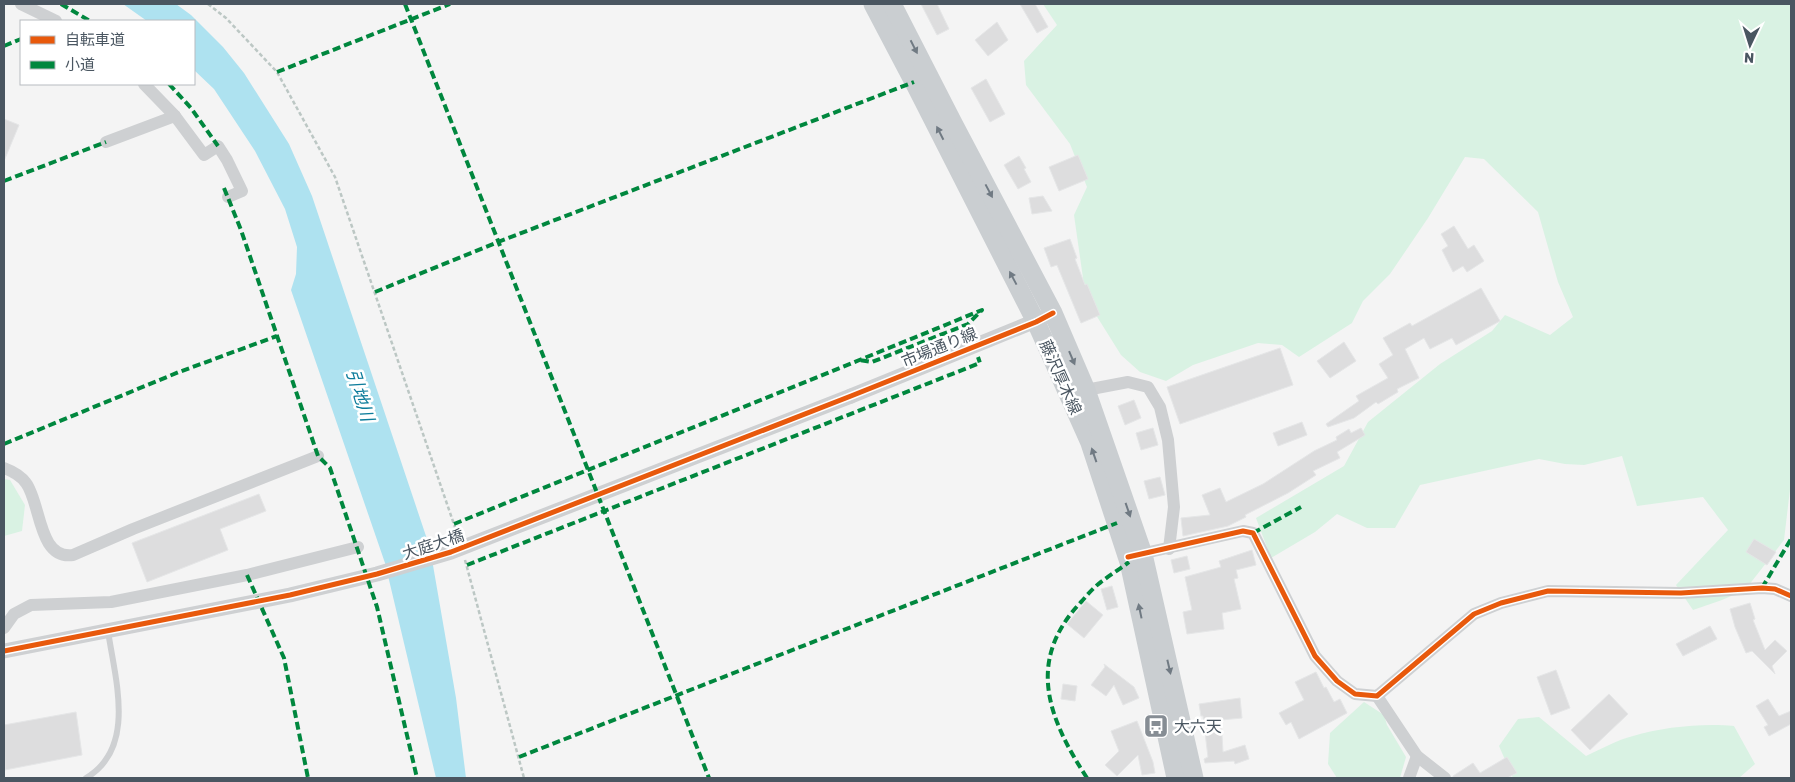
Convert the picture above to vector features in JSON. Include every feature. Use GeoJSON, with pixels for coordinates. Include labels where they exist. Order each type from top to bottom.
{"type":"FeatureCollection","features":[{"type":"Feature","properties":{"kind":"main road","name":"藤沢厚木線"},"geometry":{"type":"LineString","coordinates":[[873,4],[1036,322],[1090,443],[1136,555],[1176,778]]}},
{"type":"Feature","properties":{"kind":"main road","name":"藤沢厚木線"},"geometry":{"type":"LineString","coordinates":[[892,4],[1053,313],[1086,390],[1105,439],[1194,778]]}},
{"type":"Feature","properties":{"kind":"street"},"geometry":{"type":"LineString","coordinates":[[21,4],[54,20]]}},
{"type":"Feature","properties":{"kind":"street"},"geometry":{"type":"LineString","coordinates":[[145,85],[175,116],[204,155],[218,146],[242,191],[228,197]]}},
{"type":"Feature","properties":{"kind":"street"},"geometry":{"type":"LineString","coordinates":[[106,142],[175,116]]}},
{"type":"Feature","properties":{"kind":"street","name":"市場通り線"},"geometry":{"type":"LineString","coordinates":[[850,396],[1036,322],[1053,313]]}},
{"type":"Feature","properties":{"kind":"street"},"geometry":{"type":"LineString","coordinates":[[1086,390],[1128,382],[1148,387],[1160,407],[1168,440],[1174,507],[1169,549]]}},
{"type":"Feature","properties":{"kind":"street","name":"大庭大橋"},"geometry":{"type":"LineString","coordinates":[[4,651],[290,595],[377,574],[451,552],[850,396]]}},
{"type":"Feature","properties":{"kind":"street"},"geometry":{"type":"LineString","coordinates":[[4,468],[19,476],[26,483],[45,536],[53,549],[65,556],[73,555],[132,529],[318,456]]}},
{"type":"Feature","properties":{"kind":"street"},"geometry":{"type":"LineString","coordinates":[[1136,555],[1243,531],[1253,533],[1315,656],[1337,681],[1355,694],[1377,696],[1474,614],[1501,602],[1538,593],[1548,591],[1681,593],[1762,588],[1775,589],[1791,596]]}},
{"type":"Feature","properties":{"kind":"street"},"geometry":{"type":"LineString","coordinates":[[4,628],[14,614],[30,605],[111,602],[247,575],[358,547]]}},
{"type":"Feature","properties":{"kind":"street"},"geometry":{"type":"LineString","coordinates":[[1377,696],[1417,756],[1445,778]]}},
{"type":"Feature","properties":{"kind":"street"},"geometry":{"type":"LineString","coordinates":[[1409,778],[1417,756]]}},
{"type":"Feature","properties":{"kind":"lane"},"geometry":{"type":"LineString","coordinates":[[86,778],[97,770],[109,756],[117,738],[119,702],[108,631]]}},
{"type":"Feature","properties":{"kind":"path"},"geometry":{"type":"LineString","coordinates":[[208,4],[226,18],[277,72],[335,177],[459,540]]}},
{"type":"Feature","properties":{"kind":"path"},"geometry":{"type":"LineString","coordinates":[[464,557],[524,778]]}},
{"type":"Feature","properties":{"kind":"green space"},"geometry":{"type":"Polygon","coordinates":[[[1043,4],[1791,4],[1791,481],[1784,540],[1745,590],[1693,610],[1676,585],[1728,530],[1703,497],[1637,506],[1622,456],[1584,465],[1565,464],[1539,459],[1420,485],[1395,528],[1367,528],[1337,514],[1315,532],[1271,558],[1256,518],[1344,466],[1368,422],[1440,364],[1492,331],[1505,315],[1550,335],[1573,317],[1558,282],[1538,212],[1484,159],[1465,157],[1428,218],[1390,274],[1363,301],[1352,323],[1299,357],[1282,345],[1258,343],[1193,365],[1166,381],[1140,372],[1121,355],[1086,299],[1074,215],[1087,187],[1070,144],[1026,85],[1024,61],[1057,25],[1043,4]]]}},
{"type":"Feature","properties":{"kind":"green space"},"geometry":{"type":"Polygon","coordinates":[[[4,479],[10,480],[25,505],[22,531],[4,536],[4,479]]]}},
{"type":"Feature","properties":{"kind":"green space"},"geometry":{"type":"Polygon","coordinates":[[[1364,702],[1384,715],[1387,725],[1406,757],[1400,778],[1337,778],[1328,764],[1330,733],[1364,702]]]}},
{"type":"Feature","properties":{"kind":"green space"},"geometry":{"type":"Polygon","coordinates":[[[1539,717],[1586,756],[1621,740],[1657,730],[1696,725],[1734,726],[1755,764],[1739,778],[1513,778],[1499,746],[1518,719],[1539,717]]]}},
{"type":"Feature","properties":{"kind":"water","name":"引地川"},"geometry":{"type":"Polygon","coordinates":[[[123,4],[176,4],[191,15],[223,47],[244,73],[289,144],[312,196],[430,548],[456,698],[466,778],[436,778],[385,563],[291,290],[296,274],[297,247],[285,209],[255,151],[214,89],[195,71],[195,20],[146,20],[123,4]]]}},
{"type":"Feature","properties":{"kind":"building"},"geometry":{"type":"Polygon","coordinates":[[[921,4],[937,4],[949,29],[937,35],[921,4]]]}},
{"type":"Feature","properties":{"kind":"building"},"geometry":{"type":"Polygon","coordinates":[[[1020,4],[1035,4],[1048,27],[1037,33],[1020,4]]]}},
{"type":"Feature","properties":{"kind":"building"},"geometry":{"type":"Polygon","coordinates":[[[997,22],[1008,40],[988,56],[975,40],[997,22]]]}},
{"type":"Feature","properties":{"kind":"building"},"geometry":{"type":"Polygon","coordinates":[[[986,79],[1005,114],[990,122],[971,88],[986,79]]]}},
{"type":"Feature","properties":{"kind":"building"},"geometry":{"type":"Polygon","coordinates":[[[4,119],[19,125],[4,161],[4,119]]]}},
{"type":"Feature","properties":{"kind":"building"},"geometry":{"type":"Polygon","coordinates":[[[1078,155],[1088,179],[1059,191],[1049,167],[1078,155]]]}},
{"type":"Feature","properties":{"kind":"building"},"geometry":{"type":"Polygon","coordinates":[[[1019,156],[1031,182],[1018,189],[1004,165],[1019,156]]]}},
{"type":"Feature","properties":{"kind":"building"},"geometry":{"type":"Polygon","coordinates":[[[1043,196],[1052,211],[1032,214],[1029,198],[1043,196]]]}},
{"type":"Feature","properties":{"kind":"building"},"geometry":{"type":"Polygon","coordinates":[[[1454,226],[1468,249],[1474,245],[1484,261],[1467,272],[1463,266],[1453,272],[1442,250],[1448,246],[1441,234],[1454,226]]]}},
{"type":"Feature","properties":{"kind":"building"},"geometry":{"type":"Polygon","coordinates":[[[1070,239],[1085,285],[1087,284],[1100,315],[1081,323],[1057,265],[1051,267],[1044,248],[1070,239]]]}},
{"type":"Feature","properties":{"kind":"building"},"geometry":{"type":"Polygon","coordinates":[[[1481,288],[1500,321],[1456,345],[1452,338],[1430,349],[1424,338],[1405,349],[1419,378],[1397,389],[1398,392],[1378,404],[1376,402],[1354,418],[1328,427],[1326,424],[1359,401],[1356,396],[1388,378],[1379,364],[1393,355],[1383,338],[1410,323],[1412,326],[1481,288]]]}},
{"type":"Feature","properties":{"kind":"building"},"geometry":{"type":"Polygon","coordinates":[[[1344,342],[1356,361],[1330,378],[1317,361],[1344,342]]]}},
{"type":"Feature","properties":{"kind":"building"},"geometry":{"type":"Polygon","coordinates":[[[1280,348],[1293,385],[1180,424],[1167,387],[1280,348]]]}},
{"type":"Feature","properties":{"kind":"building"},"geometry":{"type":"Polygon","coordinates":[[[1134,400],[1141,418],[1125,425],[1118,406],[1134,400]]]}},
{"type":"Feature","properties":{"kind":"building"},"geometry":{"type":"Polygon","coordinates":[[[1302,422],[1307,435],[1278,446],[1273,433],[1302,422]]]}},
{"type":"Feature","properties":{"kind":"building"},"geometry":{"type":"Polygon","coordinates":[[[1153,428],[1158,445],[1141,450],[1136,433],[1153,428]]]}},
{"type":"Feature","properties":{"kind":"building"},"geometry":{"type":"Polygon","coordinates":[[[1361,428],[1365,435],[1337,452],[1340,458],[1313,471],[1316,475],[1288,493],[1228,526],[1183,536],[1181,518],[1210,515],[1202,495],[1220,488],[1226,502],[1263,484],[1314,451],[1337,440],[1336,437],[1349,429],[1351,433],[1361,428]]]}},
{"type":"Feature","properties":{"kind":"building"},"geometry":{"type":"Polygon","coordinates":[[[1160,477],[1165,495],[1149,499],[1144,481],[1160,477]]]}},
{"type":"Feature","properties":{"kind":"building"},"geometry":{"type":"Polygon","coordinates":[[[259,494],[266,511],[220,529],[228,550],[147,582],[132,543],[259,494]]]}},
{"type":"Feature","properties":{"kind":"building"},"geometry":{"type":"Polygon","coordinates":[[[1754,539],[1776,552],[1767,565],[1746,552],[1754,539]]]}},
{"type":"Feature","properties":{"kind":"building"},"geometry":{"type":"Polygon","coordinates":[[[1252,550],[1256,565],[1236,570],[1238,578],[1234,579],[1241,609],[1222,613],[1224,629],[1187,634],[1183,612],[1192,610],[1185,577],[1221,567],[1219,561],[1252,550]]]}},
{"type":"Feature","properties":{"kind":"building"},"geometry":{"type":"Polygon","coordinates":[[[1187,556],[1190,569],[1174,573],[1171,560],[1187,556]]]}},
{"type":"Feature","properties":{"kind":"building"},"geometry":{"type":"Polygon","coordinates":[[[1112,586],[1118,607],[1107,610],[1101,589],[1112,586]]]}},
{"type":"Feature","properties":{"kind":"building"},"geometry":{"type":"Polygon","coordinates":[[[1086,601],[1103,615],[1084,638],[1067,624],[1086,601]]]}},
{"type":"Feature","properties":{"kind":"building"},"geometry":{"type":"Polygon","coordinates":[[[1750,603],[1755,619],[1753,620],[1765,650],[1775,640],[1787,651],[1772,666],[1775,674],[1752,651],[1746,653],[1735,627],[1730,609],[1750,603]]]}},
{"type":"Feature","properties":{"kind":"building"},"geometry":{"type":"Polygon","coordinates":[[[1710,626],[1717,639],[1683,656],[1676,644],[1710,626]]]}},
{"type":"Feature","properties":{"kind":"building"},"geometry":{"type":"Polygon","coordinates":[[[1104,664],[1134,687],[1139,698],[1123,705],[1114,685],[1106,696],[1091,685],[1105,667],[1104,664]]]}},
{"type":"Feature","properties":{"kind":"building"},"geometry":{"type":"Polygon","coordinates":[[[1556,670],[1570,708],[1551,715],[1537,677],[1556,670]]]}},
{"type":"Feature","properties":{"kind":"building"},"geometry":{"type":"Polygon","coordinates":[[[1316,672],[1334,702],[1340,699],[1347,713],[1299,739],[1291,722],[1286,725],[1279,713],[1304,700],[1295,682],[1316,672]]]}},
{"type":"Feature","properties":{"kind":"building"},"geometry":{"type":"Polygon","coordinates":[[[1063,684],[1077,686],[1075,701],[1061,699],[1063,684]]]}},
{"type":"Feature","properties":{"kind":"building"},"geometry":{"type":"Polygon","coordinates":[[[1609,694],[1628,714],[1590,750],[1571,730],[1609,694]]]}},
{"type":"Feature","properties":{"kind":"building"},"geometry":{"type":"Polygon","coordinates":[[[1240,698],[1242,718],[1221,720],[1223,752],[1245,745],[1249,759],[1235,764],[1234,761],[1205,763],[1204,759],[1208,757],[1203,716],[1201,716],[1199,704],[1240,698]]]}},
{"type":"Feature","properties":{"kind":"building"},"geometry":{"type":"Polygon","coordinates":[[[1768,699],[1779,716],[1791,711],[1791,724],[1769,736],[1764,727],[1768,725],[1756,706],[1768,699]]]}},
{"type":"Feature","properties":{"kind":"building"},"geometry":{"type":"Polygon","coordinates":[[[76,712],[82,755],[5,770],[4,725],[76,712]]]}},
{"type":"Feature","properties":{"kind":"building"},"geometry":{"type":"Polygon","coordinates":[[[1137,721],[1153,762],[1155,773],[1142,775],[1138,755],[1117,776],[1105,765],[1119,751],[1111,731],[1137,721]]]}},
{"type":"Feature","properties":{"kind":"building"},"geometry":{"type":"Polygon","coordinates":[[[1507,757],[1517,773],[1507,778],[1453,778],[1453,776],[1473,763],[1480,773],[1507,757]]]}},
{"type":"Feature","properties":{"kind":"marked path"},"geometry":{"type":"LineString","coordinates":[[61,4],[88,20]]}},
{"type":"Feature","properties":{"kind":"marked path"},"geometry":{"type":"LineString","coordinates":[[405,4],[709,778]]}},
{"type":"Feature","properties":{"kind":"marked path"},"geometry":{"type":"LineString","coordinates":[[277,72],[450,4]]}},
{"type":"Feature","properties":{"kind":"marked path"},"geometry":{"type":"LineString","coordinates":[[4,46],[20,39]]}},
{"type":"Feature","properties":{"kind":"marked path"},"geometry":{"type":"LineString","coordinates":[[375,292],[498,242],[914,82]]}},
{"type":"Feature","properties":{"kind":"marked path"},"geometry":{"type":"LineString","coordinates":[[170,85],[191,108],[218,146]]}},
{"type":"Feature","properties":{"kind":"marked path"},"geometry":{"type":"LineString","coordinates":[[4,181],[106,142]]}},
{"type":"Feature","properties":{"kind":"marked path"},"geometry":{"type":"LineString","coordinates":[[224,188],[241,230],[318,456],[330,468],[377,607],[417,778]]}},
{"type":"Feature","properties":{"kind":"marked path"},"geometry":{"type":"LineString","coordinates":[[454,524],[982,310],[968,324],[872,362],[860,360]]}},
{"type":"Feature","properties":{"kind":"marked path"},"geometry":{"type":"LineString","coordinates":[[4,444],[179,372],[277,336]]}},
{"type":"Feature","properties":{"kind":"marked path"},"geometry":{"type":"LineString","coordinates":[[467,565],[980,363],[978,357]]}},
{"type":"Feature","properties":{"kind":"marked path"},"geometry":{"type":"LineString","coordinates":[[1253,533],[1301,507]]}},
{"type":"Feature","properties":{"kind":"marked path"},"geometry":{"type":"LineString","coordinates":[[519,757],[1117,523]]}},
{"type":"Feature","properties":{"kind":"marked path"},"geometry":{"type":"LineString","coordinates":[[1762,588],[1791,539]]}},
{"type":"Feature","properties":{"kind":"marked path"},"geometry":{"type":"LineString","coordinates":[[1087,778],[1073,756],[1053,711],[1048,689],[1048,667],[1053,645],[1064,623],[1093,588],[1129,562]]}},
{"type":"Feature","properties":{"kind":"marked path"},"geometry":{"type":"LineString","coordinates":[[247,575],[284,658],[308,778]]}},
{"type":"Feature","properties":{"kind":"cycle path"},"geometry":{"type":"LineString","coordinates":[[4,651],[290,595],[377,574],[451,552],[851,396],[1036,322],[1053,313]]}},
{"type":"Feature","properties":{"kind":"cycle path"},"geometry":{"type":"LineString","coordinates":[[1128,557],[1243,531],[1253,533],[1315,656],[1337,681],[1355,694],[1377,696],[1474,614],[1501,603],[1548,591],[1681,593],[1762,588],[1775,589],[1791,596]]}},
{"type":"Feature","properties":{"kind":"place","name":"大六天"},"geometry":{"type":"Point","coordinates":[1156,726]}}]}
